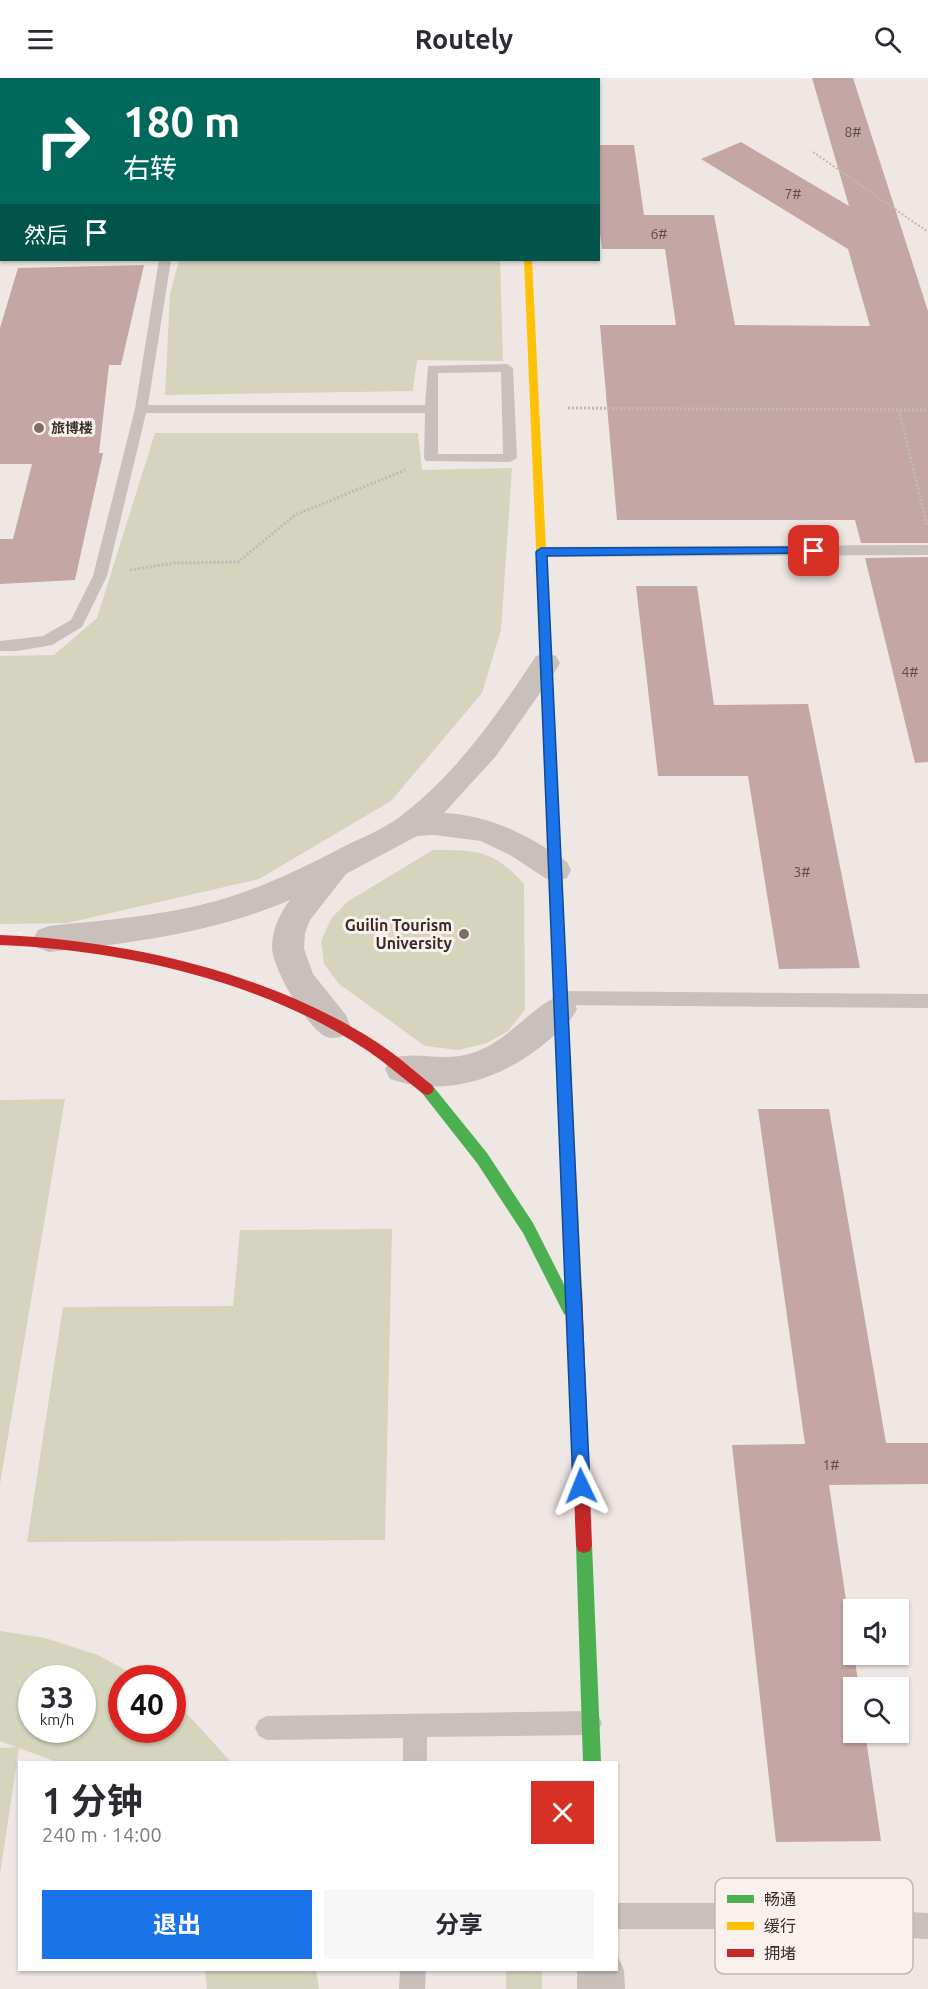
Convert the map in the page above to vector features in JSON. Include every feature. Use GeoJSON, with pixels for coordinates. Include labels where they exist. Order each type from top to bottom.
{"type":"FeatureCollection","features":[{"type":"Feature","properties":{"kind":"street"},"geometry":{"type":"LineString","coordinates":[[528,261],[592,1761]]}},
{"type":"Feature","properties":{"kind":"street"},"geometry":{"type":"LineString","coordinates":[[0,940],[38,940],[129,931],[214,914],[279,891],[342,862],[411,825],[454,786],[510,718],[546,663]]}},
{"type":"Feature","properties":{"kind":"street"},"geometry":{"type":"LineString","coordinates":[[411,825],[438,823],[482,829],[517,843],[555,870]]}},
{"type":"Feature","properties":{"kind":"street"},"geometry":{"type":"LineString","coordinates":[[334,1025],[295,976],[288,951],[291,926],[302,905],[342,862]]}},
{"type":"Feature","properties":{"kind":"street"},"geometry":{"type":"LineString","coordinates":[[38,940],[127,953],[212,975],[291,1004],[366,1042],[430,1091],[482,1158],[528,1228],[575,1321]]}},
{"type":"Feature","properties":{"kind":"street"},"geometry":{"type":"LineString","coordinates":[[402,1069],[439,1073],[463,1070],[501,1057],[520,1045],[561,1004]]}},
{"type":"Feature","properties":{"kind":"street"},"geometry":{"type":"LineString","coordinates":[[600,1971],[601,1989]]}},
{"type":"Feature","properties":{"kind":"lane"},"geometry":{"type":"LineString","coordinates":[[0,646],[17,646],[46,641],[76,623],[100,576],[141,409],[165,261]]}},
{"type":"Feature","properties":{"kind":"lane"},"geometry":{"type":"LineString","coordinates":[[507,368],[510,458],[430,459],[431,409],[432,369],[507,368]]}},
{"type":"Feature","properties":{"kind":"lane"},"geometry":{"type":"LineString","coordinates":[[508,409],[535,408]]}},
{"type":"Feature","properties":{"kind":"lane"},"geometry":{"type":"LineString","coordinates":[[141,409],[431,409]]}},
{"type":"Feature","properties":{"kind":"lane"},"geometry":{"type":"LineString","coordinates":[[541,552],[928,550]]}},
{"type":"Feature","properties":{"kind":"lane"},"geometry":{"type":"LineString","coordinates":[[561,1004],[928,1001]]}},
{"type":"Feature","properties":{"kind":"lane"},"geometry":{"type":"LineString","coordinates":[[267,1728],[590,1723]]}},
{"type":"Feature","properties":{"kind":"lane"},"geometry":{"type":"LineString","coordinates":[[415,1726],[415,1761]]}},
{"type":"Feature","properties":{"kind":"lane"},"geometry":{"type":"LineString","coordinates":[[618,1916],[715,1916]]}},
{"type":"Feature","properties":{"kind":"lane"},"geometry":{"type":"LineString","coordinates":[[913,1925],[928,1926]]}},
{"type":"Feature","properties":{"kind":"lane"},"geometry":{"type":"LineString","coordinates":[[412,1989],[413,1971]]}},
{"type":"Feature","properties":{"kind":"path"},"geometry":{"type":"LineString","coordinates":[[813,152],[928,232]]}},
{"type":"Feature","properties":{"kind":"path"},"geometry":{"type":"LineString","coordinates":[[535,408],[928,410]]}},
{"type":"Feature","properties":{"kind":"path"},"geometry":{"type":"LineString","coordinates":[[899,410],[928,528]]}},
{"type":"Feature","properties":{"kind":"path"},"geometry":{"type":"LineString","coordinates":[[100,576],[174,563],[238,562],[295,515],[389,478],[430,459]]}},
{"type":"Feature","properties":{"kind":"green space"},"geometry":{"type":"Polygon","coordinates":[[[179,261],[500,261],[503,361],[417,360],[413,391],[165,395],[170,294],[179,261]]]}},
{"type":"Feature","properties":{"kind":"green space"},"geometry":{"type":"Polygon","coordinates":[[[155,433],[418,433],[422,470],[512,468],[501,630],[482,693],[391,801],[259,879],[67,923],[0,924],[0,656],[54,655],[97,618],[155,433]]]}},
{"type":"Feature","properties":{"kind":"green space"},"geometry":{"type":"Polygon","coordinates":[[[433,850],[484,854],[503,864],[524,884],[525,1010],[508,1031],[487,1043],[458,1050],[425,1046],[339,984],[324,964],[321,941],[331,919],[347,902],[433,850]]]}},
{"type":"Feature","properties":{"kind":"green space"},"geometry":{"type":"Polygon","coordinates":[[[65,1099],[0,1484],[0,1100],[65,1099]]]}},
{"type":"Feature","properties":{"kind":"green space"},"geometry":{"type":"Polygon","coordinates":[[[392,1229],[385,1540],[27,1542],[63,1307],[233,1306],[240,1230],[392,1229]]]}},
{"type":"Feature","properties":{"kind":"green space"},"geometry":{"type":"Polygon","coordinates":[[[0,1631],[45,1638],[98,1655],[116,1665],[108,1665],[108,1743],[186,1743],[186,1714],[230,1761],[54,1761],[19,1748],[0,1874],[0,1748],[16,1747],[0,1741],[0,1631]]]}},
{"type":"Feature","properties":{"kind":"green space"},"geometry":{"type":"Polygon","coordinates":[[[205,1971],[316,1971],[319,1989],[207,1989],[205,1971]]]}},
{"type":"Feature","properties":{"kind":"green space"},"geometry":{"type":"Polygon","coordinates":[[[506,1971],[542,1971],[542,1989],[506,1989],[506,1971]]]}},
{"type":"Feature","properties":{"kind":"building"},"geometry":{"type":"Polygon","coordinates":[[[812,78],[853,78],[928,311],[928,543],[861,543],[855,520],[617,520],[600,325],[676,325],[665,249],[602,249],[600,145],[634,145],[644,215],[714,215],[735,325],[870,326],[848,249],[701,159],[741,142],[849,206],[812,78]]]}},
{"type":"Feature","properties":{"kind":"building","name":"旅博楼"},"geometry":{"type":"Polygon","coordinates":[[[144,265],[121,365],[109,365],[99,453],[103,453],[75,580],[0,584],[0,539],[13,539],[32,464],[0,464],[0,328],[18,268],[144,265]]]}},
{"type":"Feature","properties":{"kind":"building"},"geometry":{"type":"Polygon","coordinates":[[[928,557],[928,762],[915,763],[865,558],[928,557]]]}},
{"type":"Feature","properties":{"kind":"building"},"geometry":{"type":"Polygon","coordinates":[[[636,586],[697,586],[714,705],[808,704],[860,968],[779,969],[748,776],[658,776],[636,586]]]}},
{"type":"Feature","properties":{"kind":"building"},"geometry":{"type":"Polygon","coordinates":[[[758,1109],[829,1109],[886,1443],[928,1443],[928,1484],[829,1485],[846,1599],[843,1599],[843,1665],[856,1665],[857,1677],[843,1677],[843,1743],[867,1743],[881,1841],[776,1842],[732,1445],[805,1444],[758,1109]]]}},
{"type":"Feature","properties":{"kind":"traffic: fast"},"geometry":{"type":"LineString","coordinates":[[541,549],[553,828]]}},
{"type":"Feature","properties":{"kind":"traffic: fast"},"geometry":{"type":"LineString","coordinates":[[427,1089],[482,1158],[528,1228],[569,1309]]}},
{"type":"Feature","properties":{"kind":"traffic: fast"},"geometry":{"type":"LineString","coordinates":[[584,1545],[592,1761]]}},
{"type":"Feature","properties":{"kind":"traffic: slow"},"geometry":{"type":"LineString","coordinates":[[528,261],[541,549]]}},
{"type":"Feature","properties":{"kind":"traffic: slow"},"geometry":{"type":"LineString","coordinates":[[553,828],[574,1290]]}},
{"type":"Feature","properties":{"kind":"traffic: jam"},"geometry":{"type":"LineString","coordinates":[[0,940],[94,947],[141,956],[236,982],[281,1000],[365,1042],[427,1089]]}},
{"type":"Feature","properties":{"kind":"traffic: jam"},"geometry":{"type":"LineString","coordinates":[[574,1290],[584,1545]]}},
{"type":"Feature","properties":{"kind":"place","name":"旅博楼"},"geometry":{"type":"Point","coordinates":[39,428]}},
{"type":"Feature","properties":{"kind":"place","name":"Guilin Tourism University"},"geometry":{"type":"Point","coordinates":[464,934]}},
{"type":"Feature","properties":{"kind":"route"},"geometry":{"type":"LineString","coordinates":[[581,1486],[541,552],[814,551]]}}]}
